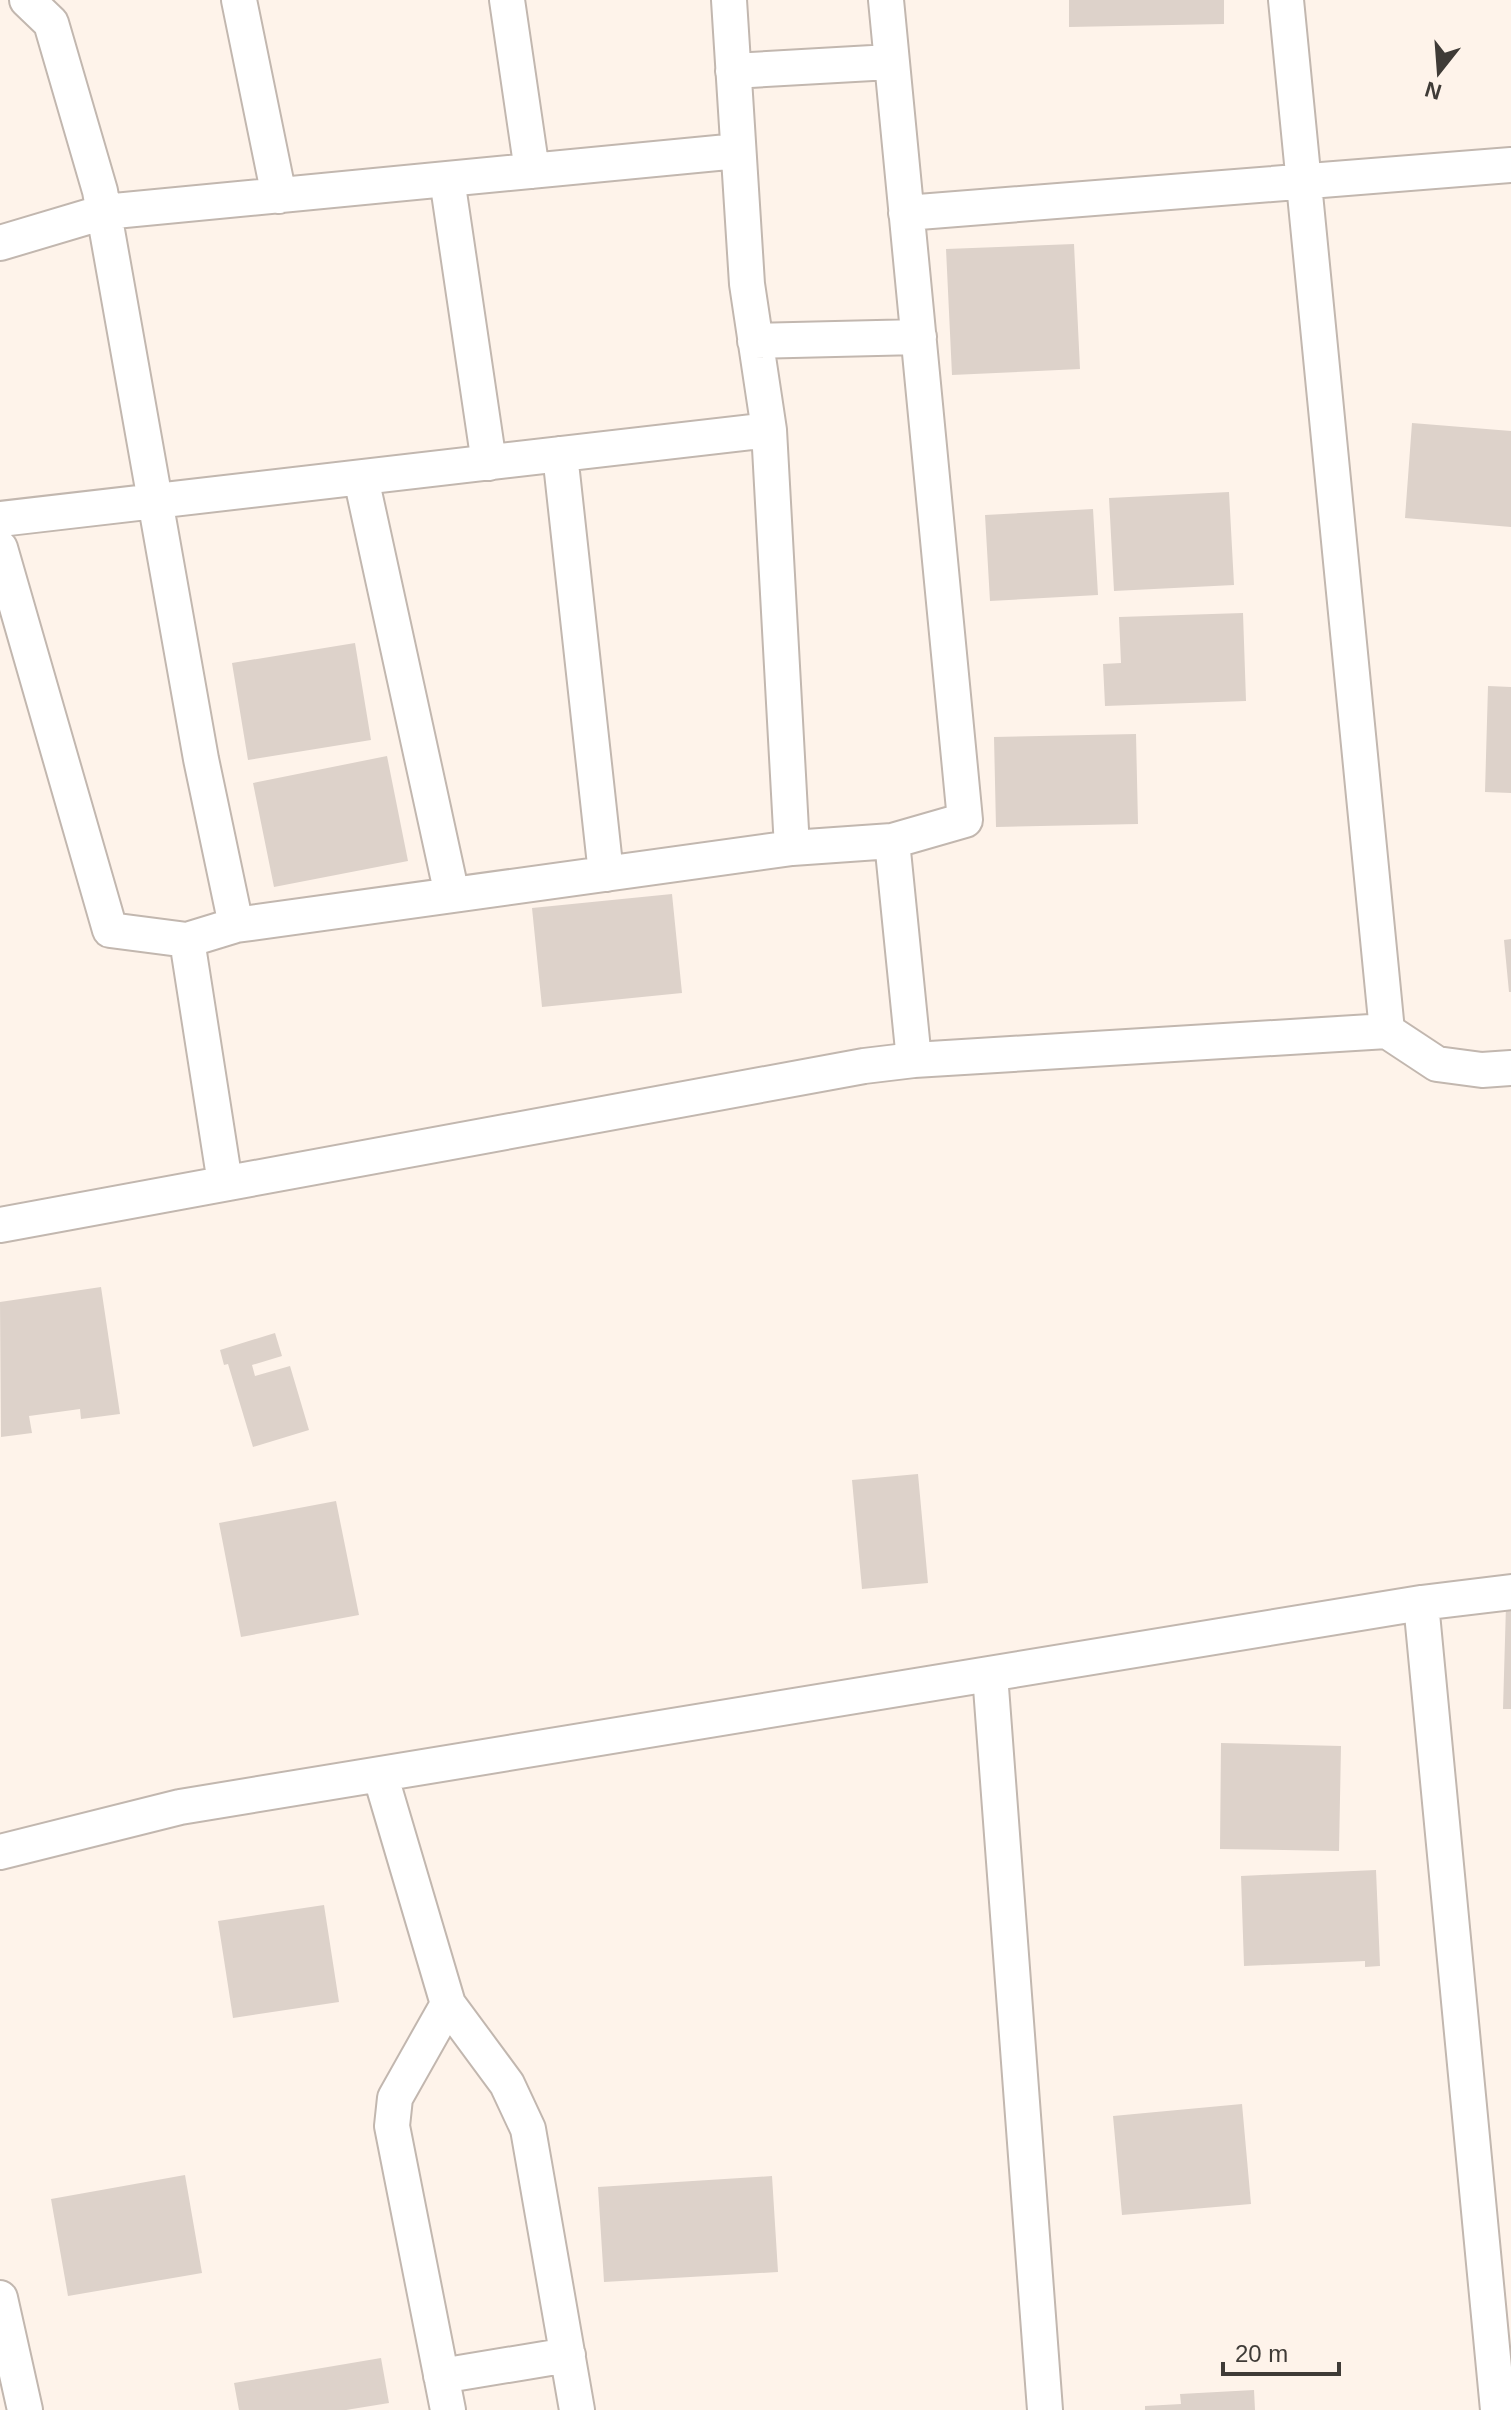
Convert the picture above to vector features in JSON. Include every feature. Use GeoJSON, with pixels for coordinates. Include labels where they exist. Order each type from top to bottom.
{"type":"FeatureCollection","features":[{"type":"Feature","properties":{"kind":"street"},"geometry":{"type":"LineString","coordinates":[[27,0],[51,23],[104,212],[201,759],[236,925]]}},
{"type":"Feature","properties":{"kind":"street"},"geometry":{"type":"LineString","coordinates":[[239,0],[279,196]]}},
{"type":"Feature","properties":{"kind":"street"},"geometry":{"type":"LineString","coordinates":[[507,0],[532,171]]}},
{"type":"Feature","properties":{"kind":"street"},"geometry":{"type":"LineString","coordinates":[[729,0],[747,284],[769,430],[792,848]]}},
{"type":"Feature","properties":{"kind":"street"},"geometry":{"type":"LineString","coordinates":[[0,548],[110,930],[187,940],[236,925],[792,848],[892,841],[965,820],[886,0]]}},
{"type":"Feature","properties":{"kind":"street"},"geometry":{"type":"LineString","coordinates":[[1286,0],[1387,1031]]}},
{"type":"Feature","properties":{"kind":"street"},"geometry":{"type":"LineString","coordinates":[[733,71],[890,62]]}},
{"type":"Feature","properties":{"kind":"street"},"geometry":{"type":"LineString","coordinates":[[0,243],[104,212],[738,151]]}},
{"type":"Feature","properties":{"kind":"street"},"geometry":{"type":"LineString","coordinates":[[906,213],[1511,165]]}},
{"type":"Feature","properties":{"kind":"street"},"geometry":{"type":"LineString","coordinates":[[447,179],[489,463]]}},
{"type":"Feature","properties":{"kind":"street"},"geometry":{"type":"LineString","coordinates":[[755,341],[919,337]]}},
{"type":"Feature","properties":{"kind":"street"},"geometry":{"type":"LineString","coordinates":[[0,519],[769,430]]}},
{"type":"Feature","properties":{"kind":"street"},"geometry":{"type":"LineString","coordinates":[[560,454],[606,874]]}},
{"type":"Feature","properties":{"kind":"street"},"geometry":{"type":"LineString","coordinates":[[361,478],[452,895]]}},
{"type":"Feature","properties":{"kind":"street"},"geometry":{"type":"LineString","coordinates":[[892,841],[914,1060]]}},
{"type":"Feature","properties":{"kind":"street"},"geometry":{"type":"LineString","coordinates":[[187,940],[225,1183]]}},
{"type":"Feature","properties":{"kind":"street"},"geometry":{"type":"LineString","coordinates":[[0,1225],[864,1066],[914,1060],[1387,1031],[1437,1064],[1482,1070],[1511,1068]]}},
{"type":"Feature","properties":{"kind":"street"},"geometry":{"type":"LineString","coordinates":[[0,1852],[180,1807],[1421,1603],[1511,1592]]}},
{"type":"Feature","properties":{"kind":"street"},"geometry":{"type":"LineString","coordinates":[[1421,1603],[1498,2410]]}},
{"type":"Feature","properties":{"kind":"street"},"geometry":{"type":"LineString","coordinates":[[990,1674],[1045,2410]]}},
{"type":"Feature","properties":{"kind":"street"},"geometry":{"type":"LineString","coordinates":[[380,1774],[448,2004],[507,2084],[528,2129],[577,2410]]}},
{"type":"Feature","properties":{"kind":"street"},"geometry":{"type":"LineString","coordinates":[[448,2004],[395,2098],[392,2126],[448,2410]]}},
{"type":"Feature","properties":{"kind":"street"},"geometry":{"type":"LineString","coordinates":[[0,2298],[25,2410]]}},
{"type":"Feature","properties":{"kind":"street"},"geometry":{"type":"LineString","coordinates":[[441,2376],[568,2355]]}},
{"type":"Feature","properties":{"kind":"building"},"geometry":{"type":"Polygon","coordinates":[[[1069,0],[1224,0],[1224,24],[1069,27],[1069,0]]]}},
{"type":"Feature","properties":{"kind":"building"},"geometry":{"type":"Polygon","coordinates":[[[1074,244],[1080,369],[952,375],[946,249],[1074,244]]]}},
{"type":"Feature","properties":{"kind":"building"},"geometry":{"type":"Polygon","coordinates":[[[1412,423],[1511,431],[1511,527],[1405,518],[1412,423]]]}},
{"type":"Feature","properties":{"kind":"building"},"geometry":{"type":"Polygon","coordinates":[[[1229,492],[1234,585],[1114,591],[1109,498],[1229,492]]]}},
{"type":"Feature","properties":{"kind":"building"},"geometry":{"type":"Polygon","coordinates":[[[1093,509],[1098,595],[990,601],[985,515],[1093,509]]]}},
{"type":"Feature","properties":{"kind":"building"},"geometry":{"type":"Polygon","coordinates":[[[1243,613],[1246,701],[1105,706],[1103,664],[1121,663],[1119,617],[1243,613]]]}},
{"type":"Feature","properties":{"kind":"building"},"geometry":{"type":"Polygon","coordinates":[[[355,643],[371,740],[248,760],[232,663],[355,643]]]}},
{"type":"Feature","properties":{"kind":"building"},"geometry":{"type":"Polygon","coordinates":[[[1488,686],[1511,687],[1511,793],[1485,792],[1488,686]]]}},
{"type":"Feature","properties":{"kind":"building"},"geometry":{"type":"Polygon","coordinates":[[[1136,734],[1138,824],[996,827],[994,737],[1136,734]]]}},
{"type":"Feature","properties":{"kind":"building"},"geometry":{"type":"Polygon","coordinates":[[[387,756],[408,861],[274,887],[253,783],[387,756]]]}},
{"type":"Feature","properties":{"kind":"building"},"geometry":{"type":"Polygon","coordinates":[[[672,894],[682,993],[542,1007],[532,908],[672,894]]]}},
{"type":"Feature","properties":{"kind":"building"},"geometry":{"type":"Polygon","coordinates":[[[1511,939],[1511,992],[1509,992],[1504,940],[1511,939]]]}},
{"type":"Feature","properties":{"kind":"building"},"geometry":{"type":"Polygon","coordinates":[[[101,1287],[120,1414],[81,1419],[80,1409],[29,1416],[32,1433],[1,1437],[0,1302],[101,1287]]]}},
{"type":"Feature","properties":{"kind":"building"},"geometry":{"type":"Polygon","coordinates":[[[275,1333],[282,1356],[252,1365],[255,1376],[290,1366],[309,1430],[253,1447],[228,1364],[224,1365],[220,1350],[275,1333]]]}},
{"type":"Feature","properties":{"kind":"building"},"geometry":{"type":"Polygon","coordinates":[[[918,1474],[928,1583],[862,1589],[852,1480],[918,1474]]]}},
{"type":"Feature","properties":{"kind":"building"},"geometry":{"type":"Polygon","coordinates":[[[336,1501],[359,1615],[241,1637],[219,1523],[336,1501]]]}},
{"type":"Feature","properties":{"kind":"building"},"geometry":{"type":"Polygon","coordinates":[[[1506,1605],[1511,1605],[1511,1709],[1503,1709],[1506,1605]]]}},
{"type":"Feature","properties":{"kind":"building"},"geometry":{"type":"Polygon","coordinates":[[[1221,1743],[1341,1746],[1339,1851],[1220,1849],[1221,1743]]]}},
{"type":"Feature","properties":{"kind":"building"},"geometry":{"type":"Polygon","coordinates":[[[1376,1870],[1380,1966],[1365,1967],[1365,1961],[1244,1966],[1241,1876],[1376,1870]]]}},
{"type":"Feature","properties":{"kind":"building"},"geometry":{"type":"Polygon","coordinates":[[[324,1905],[339,2002],[233,2018],[218,1921],[324,1905]]]}},
{"type":"Feature","properties":{"kind":"building"},"geometry":{"type":"Polygon","coordinates":[[[1242,2104],[1251,2204],[1122,2215],[1113,2116],[1242,2104]]]}},
{"type":"Feature","properties":{"kind":"building"},"geometry":{"type":"Polygon","coordinates":[[[185,2175],[202,2273],[68,2296],[51,2199],[185,2175]]]}},
{"type":"Feature","properties":{"kind":"building"},"geometry":{"type":"Polygon","coordinates":[[[772,2176],[778,2272],[604,2282],[598,2187],[772,2176]]]}},
{"type":"Feature","properties":{"kind":"building"},"geometry":{"type":"Polygon","coordinates":[[[381,2358],[389,2403],[346,2410],[239,2410],[234,2383],[381,2358]]]}},
{"type":"Feature","properties":{"kind":"building"},"geometry":{"type":"Polygon","coordinates":[[[1254,2390],[1255,2410],[1145,2410],[1145,2406],[1181,2404],[1180,2394],[1254,2390]]]}}]}
